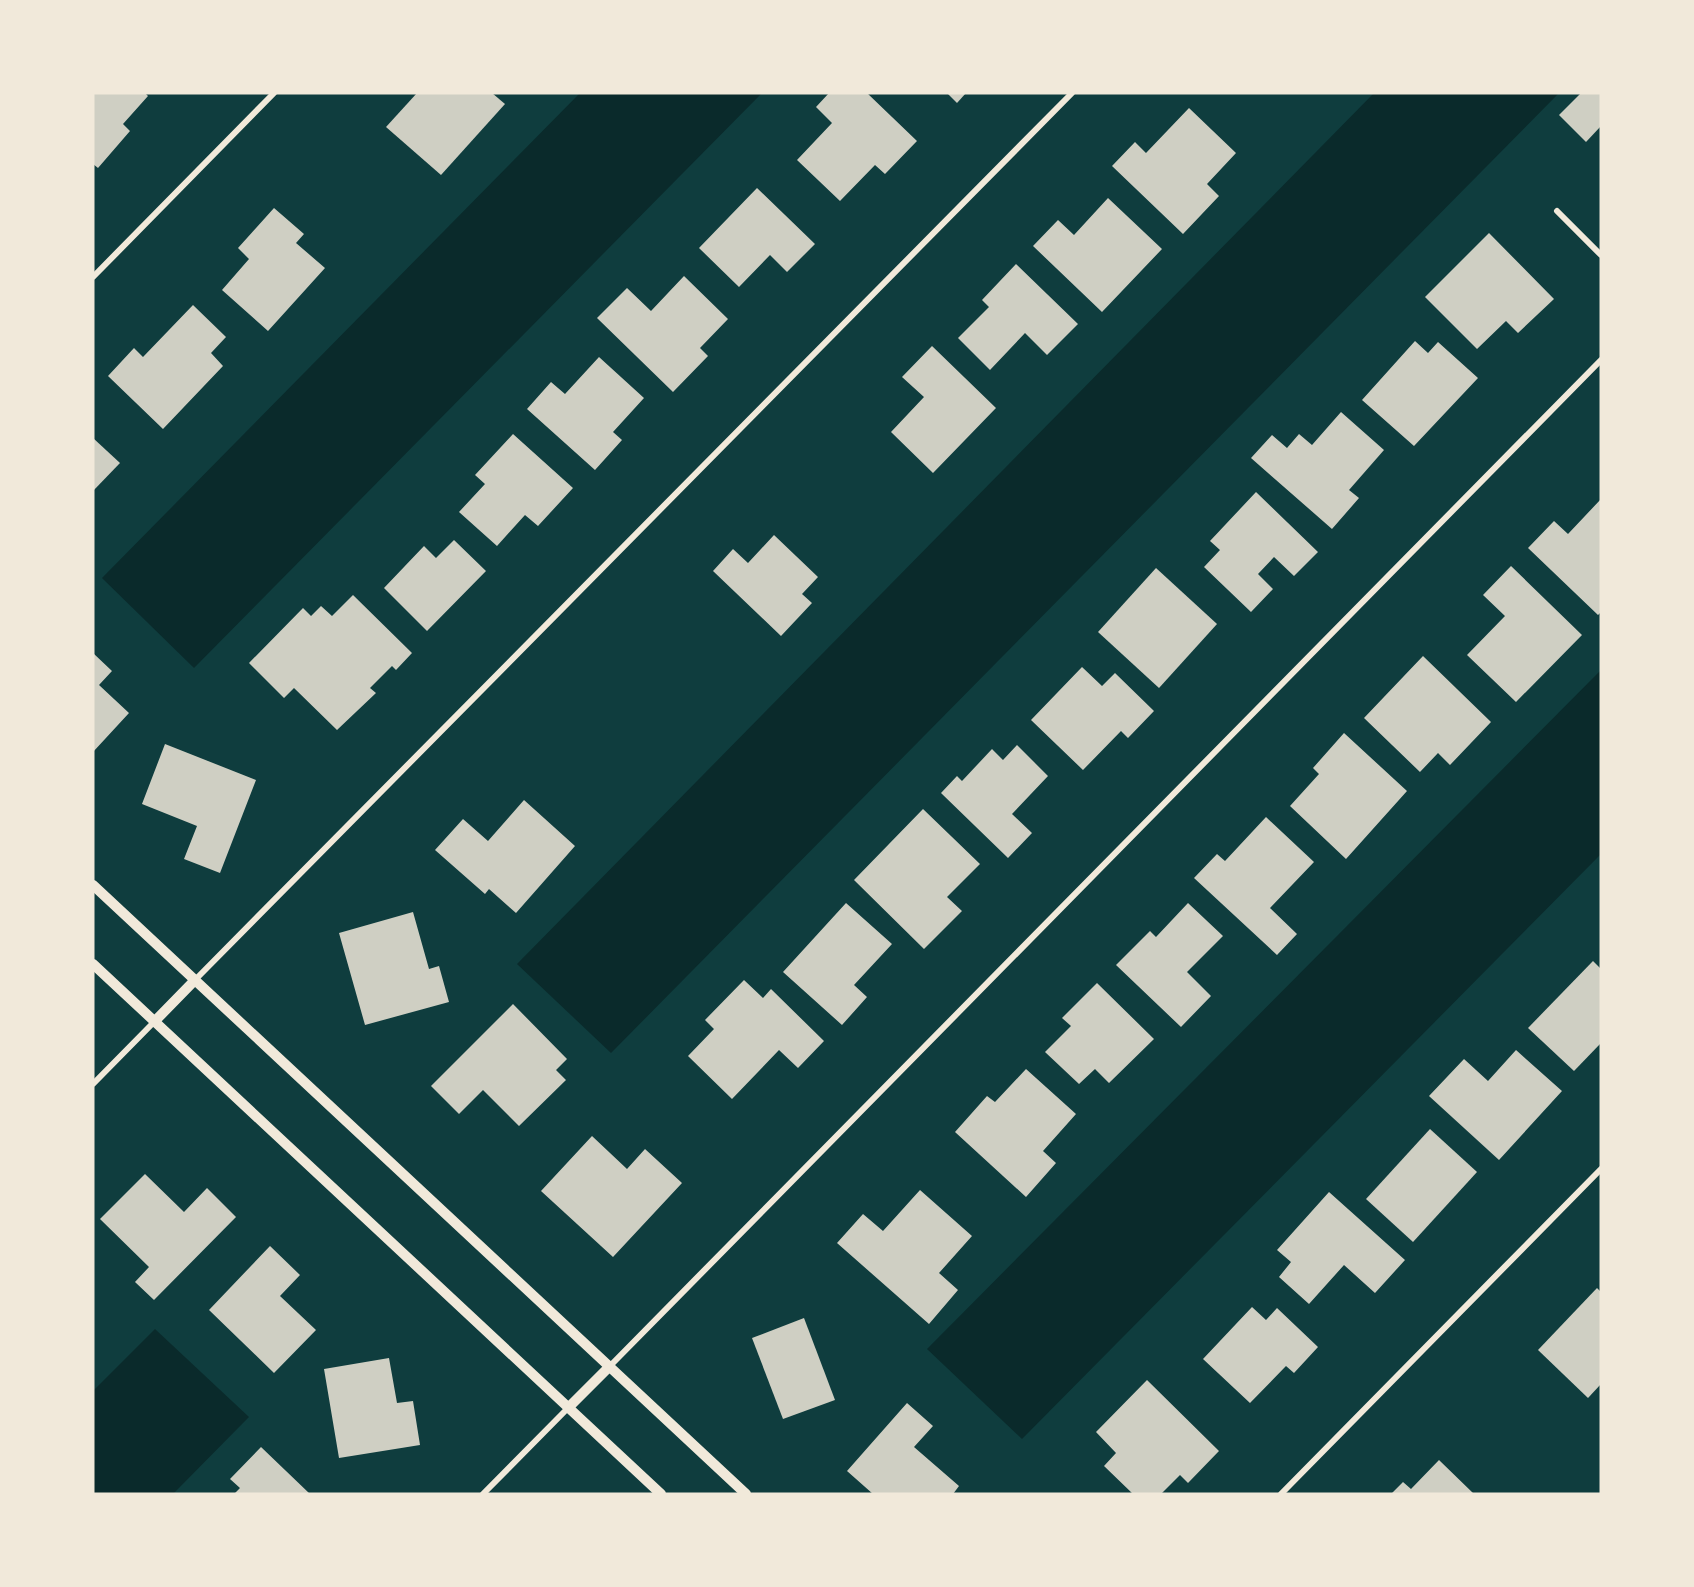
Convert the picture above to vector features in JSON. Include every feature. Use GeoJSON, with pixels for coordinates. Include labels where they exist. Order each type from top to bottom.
{"type":"FeatureCollection","features":[{"type":"Feature","properties":{"kind":"street"},"geometry":{"type":"LineString","coordinates":[[93,277],[274,93]]}},
{"type":"Feature","properties":{"kind":"street"},"geometry":{"type":"LineString","coordinates":[[93,1084],[1072,93]]}},
{"type":"Feature","properties":{"kind":"street"},"geometry":{"type":"LineString","coordinates":[[1557,212],[1601,255]]}},
{"type":"Feature","properties":{"kind":"street"},"geometry":{"type":"LineString","coordinates":[[483,1494],[1601,360]]}},
{"type":"Feature","properties":{"kind":"street"},"geometry":{"type":"LineString","coordinates":[[93,885],[746,1494]]}},
{"type":"Feature","properties":{"kind":"street"},"geometry":{"type":"LineString","coordinates":[[93,964],[661,1494]]}},
{"type":"Feature","properties":{"kind":"street"},"geometry":{"type":"LineString","coordinates":[[1281,1494],[1601,1169]]}},
{"type":"Feature","properties":{"kind":"water"},"geometry":{"type":"Polygon","coordinates":[[[580,93],[762,93],[194,668],[102,578],[580,93]]]}},
{"type":"Feature","properties":{"kind":"water"},"geometry":{"type":"Polygon","coordinates":[[[1374,93],[1559,93],[611,1053],[517,964],[1374,93]]]}},
{"type":"Feature","properties":{"kind":"water"},"geometry":{"type":"Polygon","coordinates":[[[1601,670],[1601,854],[1022,1439],[927,1349],[1601,670]]]}},
{"type":"Feature","properties":{"kind":"water"},"geometry":{"type":"Polygon","coordinates":[[[155,1329],[249,1417],[173,1494],[93,1494],[93,1391],[155,1329]]]}},
{"type":"Feature","properties":{"kind":"building"},"geometry":{"type":"Polygon","coordinates":[[[93,93],[145,93],[148,96],[123,124],[130,131],[98,168],[93,164],[93,93]]]}},
{"type":"Feature","properties":{"kind":"building"},"geometry":{"type":"Polygon","coordinates":[[[417,93],[492,93],[505,104],[441,175],[386,127],[417,93]]]}},
{"type":"Feature","properties":{"kind":"building"},"geometry":{"type":"Polygon","coordinates":[[[829,93],[867,93],[917,141],[885,174],[875,165],[840,201],[797,160],[832,123],[816,107],[829,93]]]}},
{"type":"Feature","properties":{"kind":"building"},"geometry":{"type":"Polygon","coordinates":[[[947,93],[966,93],[957,103],[947,93]]]}},
{"type":"Feature","properties":{"kind":"building"},"geometry":{"type":"Polygon","coordinates":[[[1581,93],[1601,93],[1601,126],[1586,142],[1559,115],[1581,93]]]}},
{"type":"Feature","properties":{"kind":"building"},"geometry":{"type":"Polygon","coordinates":[[[1189,108],[1236,153],[1207,184],[1219,196],[1183,234],[1112,166],[1135,142],[1146,153],[1189,108]]]}},
{"type":"Feature","properties":{"kind":"building"},"geometry":{"type":"Polygon","coordinates":[[[757,188],[815,244],[787,272],[770,255],[739,287],[699,248],[757,188]]]}},
{"type":"Feature","properties":{"kind":"building"},"geometry":{"type":"Polygon","coordinates":[[[1108,198],[1162,249],[1102,312],[1033,246],[1058,220],[1074,235],[1108,198]]]}},
{"type":"Feature","properties":{"kind":"building"},"geometry":{"type":"Polygon","coordinates":[[[274,208],[304,234],[296,243],[325,268],[268,331],[222,290],[249,259],[238,248],[274,208]]]}},
{"type":"Feature","properties":{"kind":"building"},"geometry":{"type":"Polygon","coordinates":[[[1489,233],[1554,299],[1518,333],[1506,321],[1477,349],[1425,297],[1489,233]]]}},
{"type":"Feature","properties":{"kind":"building"},"geometry":{"type":"Polygon","coordinates":[[[1016,264],[1078,324],[1047,355],[1025,333],[990,370],[958,338],[989,307],[982,300],[1016,264]]]}},
{"type":"Feature","properties":{"kind":"building"},"geometry":{"type":"Polygon","coordinates":[[[684,276],[728,319],[700,348],[708,356],[673,392],[597,318],[627,288],[651,311],[684,276]]]}},
{"type":"Feature","properties":{"kind":"building"},"geometry":{"type":"Polygon","coordinates":[[[193,305],[226,337],[211,353],[223,366],[163,429],[108,376],[134,348],[143,357],[193,305]]]}},
{"type":"Feature","properties":{"kind":"building"},"geometry":{"type":"Polygon","coordinates":[[[1415,341],[1428,353],[1438,342],[1478,378],[1414,446],[1362,400],[1415,341]]]}},
{"type":"Feature","properties":{"kind":"building"},"geometry":{"type":"Polygon","coordinates":[[[932,346],[996,408],[933,473],[891,432],[924,397],[902,377],[932,346]]]}},
{"type":"Feature","properties":{"kind":"building"},"geometry":{"type":"Polygon","coordinates":[[[599,357],[644,398],[613,432],[622,440],[595,470],[527,409],[551,382],[565,394],[599,357]]]}},
{"type":"Feature","properties":{"kind":"building"},"geometry":{"type":"Polygon","coordinates":[[[1341,412],[1384,450],[1349,490],[1359,498],[1332,529],[1251,458],[1272,435],[1287,448],[1299,434],[1312,445],[1341,412]]]}},
{"type":"Feature","properties":{"kind":"building"},"geometry":{"type":"Polygon","coordinates":[[[513,434],[573,488],[538,526],[525,515],[497,546],[459,512],[485,484],[475,475],[513,434]]]}},
{"type":"Feature","properties":{"kind":"building"},"geometry":{"type":"Polygon","coordinates":[[[93,438],[120,463],[93,491],[93,438]]]}},
{"type":"Feature","properties":{"kind":"building"},"geometry":{"type":"Polygon","coordinates":[[[1256,492],[1318,552],[1294,576],[1274,557],[1258,574],[1273,589],[1251,612],[1204,567],[1220,550],[1210,541],[1256,492]]]}},
{"type":"Feature","properties":{"kind":"building"},"geometry":{"type":"Polygon","coordinates":[[[1601,499],[1601,612],[1598,615],[1528,548],[1554,521],[1568,534],[1601,499]]]}},
{"type":"Feature","properties":{"kind":"building"},"geometry":{"type":"Polygon","coordinates":[[[774,535],[818,577],[802,594],[812,603],[781,636],[713,571],[733,549],[748,563],[774,535]]]}},
{"type":"Feature","properties":{"kind":"building"},"geometry":{"type":"Polygon","coordinates":[[[454,540],[486,571],[427,631],[384,588],[424,546],[436,558],[454,540]]]}},
{"type":"Feature","properties":{"kind":"building"},"geometry":{"type":"Polygon","coordinates":[[[1511,566],[1582,635],[1516,702],[1467,655],[1505,616],[1483,595],[1511,566]]]}},
{"type":"Feature","properties":{"kind":"building"},"geometry":{"type":"Polygon","coordinates":[[[1156,568],[1217,624],[1159,688],[1098,632],[1156,568]]]}},
{"type":"Feature","properties":{"kind":"building"},"geometry":{"type":"Polygon","coordinates":[[[353,595],[412,653],[396,670],[392,666],[370,688],[376,693],[337,730],[294,688],[284,698],[249,663],[303,608],[311,616],[321,606],[332,616],[353,595]]]}},
{"type":"Feature","properties":{"kind":"building"},"geometry":{"type":"Polygon","coordinates":[[[93,653],[112,671],[99,685],[129,713],[93,752],[93,653]]]}},
{"type":"Feature","properties":{"kind":"building"},"geometry":{"type":"Polygon","coordinates":[[[1423,656],[1491,722],[1450,765],[1438,753],[1420,772],[1364,718],[1423,656]]]}},
{"type":"Feature","properties":{"kind":"building"},"geometry":{"type":"Polygon","coordinates":[[[1082,667],[1102,686],[1115,673],[1154,711],[1128,738],[1121,731],[1083,770],[1031,720],[1082,667]]]}},
{"type":"Feature","properties":{"kind":"building"},"geometry":{"type":"Polygon","coordinates":[[[1344,733],[1407,791],[1346,859],[1290,806],[1319,774],[1313,768],[1344,733]]]}},
{"type":"Feature","properties":{"kind":"building"},"geometry":{"type":"Polygon","coordinates":[[[165,744],[256,780],[220,873],[184,859],[197,826],[142,804],[165,744]]]}},
{"type":"Feature","properties":{"kind":"building"},"geometry":{"type":"Polygon","coordinates":[[[1017,745],[1048,776],[1012,814],[1032,833],[1008,858],[941,793],[957,776],[962,781],[992,749],[1003,760],[1017,745]]]}},
{"type":"Feature","properties":{"kind":"building"},"geometry":{"type":"Polygon","coordinates":[[[524,800],[575,846],[516,913],[489,889],[485,894],[435,850],[463,819],[488,841],[524,800]]]}},
{"type":"Feature","properties":{"kind":"building"},"geometry":{"type":"Polygon","coordinates":[[[923,809],[980,864],[947,897],[962,911],[924,949],[854,880],[923,809]]]}},
{"type":"Feature","properties":{"kind":"building"},"geometry":{"type":"Polygon","coordinates":[[[1266,817],[1314,862],[1270,908],[1297,934],[1277,955],[1194,878],[1217,854],[1225,861],[1266,817]]]}},
{"type":"Feature","properties":{"kind":"building"},"geometry":{"type":"Polygon","coordinates":[[[846,903],[892,944],[854,985],[867,997],[842,1025],[783,972],[846,903]]]}},
{"type":"Feature","properties":{"kind":"building"},"geometry":{"type":"Polygon","coordinates":[[[1188,903],[1223,936],[1187,972],[1211,996],[1181,1027],[1116,965],[1150,931],[1156,937],[1188,903]]]}},
{"type":"Feature","properties":{"kind":"building"},"geometry":{"type":"Polygon","coordinates":[[[413,912],[429,969],[439,966],[449,1002],[365,1025],[339,933],[413,912]]]}},
{"type":"Feature","properties":{"kind":"building"},"geometry":{"type":"Polygon","coordinates":[[[1593,961],[1601,969],[1601,1043],[1574,1071],[1528,1028],[1593,961]]]}},
{"type":"Feature","properties":{"kind":"building"},"geometry":{"type":"Polygon","coordinates":[[[744,980],[763,998],[771,989],[824,1041],[798,1068],[779,1050],[732,1099],[688,1056],[714,1029],[705,1020],[744,980]]]}},
{"type":"Feature","properties":{"kind":"building"},"geometry":{"type":"Polygon","coordinates":[[[1097,983],[1154,1039],[1109,1083],[1095,1069],[1079,1084],[1045,1052],[1071,1026],[1062,1018],[1097,983]]]}},
{"type":"Feature","properties":{"kind":"building"},"geometry":{"type":"Polygon","coordinates":[[[513,1004],[567,1059],[556,1070],[566,1080],[519,1126],[483,1090],[459,1114],[431,1086],[513,1004]]]}},
{"type":"Feature","properties":{"kind":"building"},"geometry":{"type":"Polygon","coordinates":[[[1516,1050],[1562,1091],[1499,1160],[1429,1096],[1464,1059],[1488,1081],[1516,1050]]]}},
{"type":"Feature","properties":{"kind":"building"},"geometry":{"type":"Polygon","coordinates":[[[1026,1069],[1076,1114],[1043,1151],[1056,1163],[1026,1197],[955,1132],[987,1096],[995,1102],[1026,1069]]]}},
{"type":"Feature","properties":{"kind":"building"},"geometry":{"type":"Polygon","coordinates":[[[1430,1129],[1477,1172],[1413,1242],[1366,1199],[1430,1129]]]}},
{"type":"Feature","properties":{"kind":"building"},"geometry":{"type":"Polygon","coordinates":[[[592,1136],[627,1169],[645,1149],[682,1183],[613,1257],[541,1191],[592,1136]]]}},
{"type":"Feature","properties":{"kind":"building"},"geometry":{"type":"Polygon","coordinates":[[[145,1174],[184,1212],[207,1188],[236,1217],[154,1300],[135,1282],[149,1267],[100,1219],[145,1174]]]}},
{"type":"Feature","properties":{"kind":"building"},"geometry":{"type":"Polygon","coordinates":[[[920,1190],[972,1236],[939,1273],[958,1290],[929,1324],[837,1243],[863,1214],[883,1231],[920,1190]]]}},
{"type":"Feature","properties":{"kind":"building"},"geometry":{"type":"Polygon","coordinates":[[[1329,1192],[1405,1260],[1375,1293],[1344,1265],[1309,1304],[1279,1277],[1291,1262],[1277,1250],[1329,1192]]]}},
{"type":"Feature","properties":{"kind":"building"},"geometry":{"type":"Polygon","coordinates":[[[270,1246],[300,1275],[280,1296],[316,1330],[274,1373],[209,1310],[270,1246]]]}},
{"type":"Feature","properties":{"kind":"building"},"geometry":{"type":"Polygon","coordinates":[[[1597,1288],[1601,1292],[1601,1384],[1588,1398],[1538,1350],[1597,1288]]]}},
{"type":"Feature","properties":{"kind":"building"},"geometry":{"type":"Polygon","coordinates":[[[1252,1307],[1266,1320],[1277,1308],[1318,1347],[1294,1373],[1286,1366],[1250,1403],[1203,1359],[1252,1307]]]}},
{"type":"Feature","properties":{"kind":"building"},"geometry":{"type":"Polygon","coordinates":[[[804,1318],[835,1400],[783,1419],[752,1338],[804,1318]]]}},
{"type":"Feature","properties":{"kind":"building"},"geometry":{"type":"Polygon","coordinates":[[[389,1358],[397,1403],[413,1401],[420,1445],[339,1458],[324,1369],[389,1358]]]}},
{"type":"Feature","properties":{"kind":"building"},"geometry":{"type":"Polygon","coordinates":[[[1147,1380],[1219,1451],[1188,1483],[1180,1475],[1161,1494],[1133,1494],[1104,1466],[1116,1453],[1096,1432],[1147,1380]]]}},
{"type":"Feature","properties":{"kind":"building"},"geometry":{"type":"Polygon","coordinates":[[[907,1403],[933,1426],[914,1447],[959,1486],[953,1494],[873,1494],[847,1471],[907,1403]]]}},
{"type":"Feature","properties":{"kind":"building"},"geometry":{"type":"Polygon","coordinates":[[[261,1447],[310,1494],[234,1494],[240,1488],[230,1479],[261,1447]]]}},
{"type":"Feature","properties":{"kind":"building"},"geometry":{"type":"Polygon","coordinates":[[[1439,1460],[1474,1494],[1391,1494],[1403,1482],[1411,1489],[1439,1460]]]}}]}
